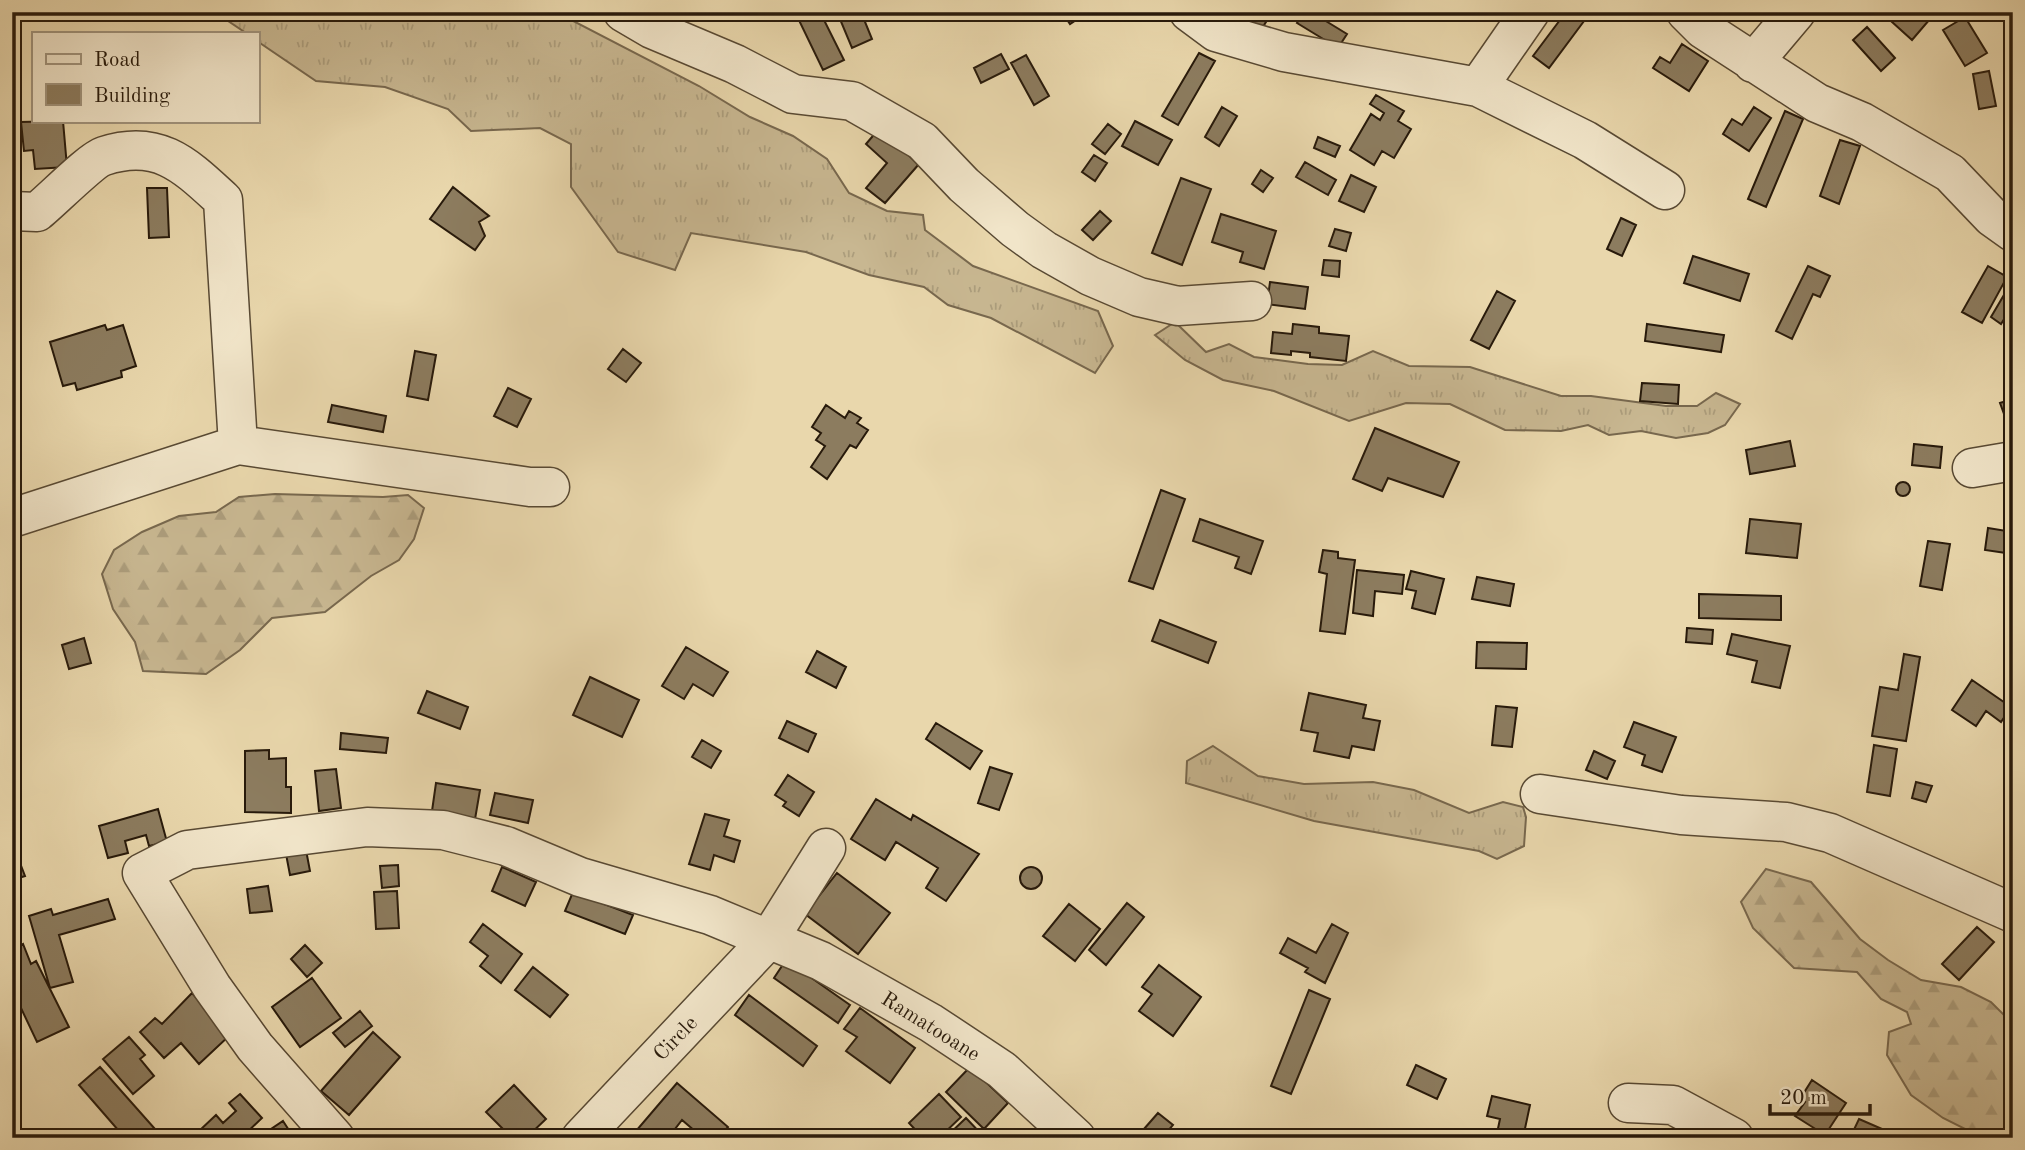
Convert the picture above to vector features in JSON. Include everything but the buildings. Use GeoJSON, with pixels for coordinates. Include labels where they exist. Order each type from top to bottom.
{"type":"FeatureCollection","features":[{"type":"Feature","properties":{"kind":"street"},"geometry":{"type":"LineString","coordinates":[[623,12],[652,29],[735,64],[793,94],[852,101],[922,141],[964,185],[1015,229],[1044,250],[1090,276],[1139,297],[1178,306],[1252,301]]}},
{"type":"Feature","properties":{"kind":"street"},"geometry":{"type":"LineString","coordinates":[[1189,12],[1216,32],[1284,52],[1478,87],[1585,140],[1665,190]]}},
{"type":"Feature","properties":{"kind":"street"},"geometry":{"type":"LineString","coordinates":[[1478,87],[1530,12]]}},
{"type":"Feature","properties":{"kind":"street"},"geometry":{"type":"LineString","coordinates":[[1686,12],[1703,29],[1817,103],[1862,122],[1950,173],[1992,217],[2013,232]]}},
{"type":"Feature","properties":{"kind":"street"},"geometry":{"type":"LineString","coordinates":[[1753,63],[1796,12]]}},
{"type":"Feature","properties":{"kind":"street"},"geometry":{"type":"LineString","coordinates":[[12,211],[37,212],[102,157],[148,151],[182,162],[223,200],[237,445]]}},
{"type":"Feature","properties":{"kind":"street"},"geometry":{"type":"LineString","coordinates":[[12,518],[237,445],[530,487],[550,487]]}},
{"type":"Feature","properties":{"kind":"street"},"geometry":{"type":"LineString","coordinates":[[1972,468],[2013,461]]}},
{"type":"Feature","properties":{"kind":"street"},"geometry":{"type":"LineString","coordinates":[[1540,794],[1681,815],[1786,822],[1830,833],[2013,913]]}},
{"type":"Feature","properties":{"kind":"street","name":"Ramatooane"},"geometry":{"type":"LineString","coordinates":[[335,1138],[255,1048],[212,987],[142,873],[187,850],[367,827],[443,830],[506,846],[580,877],[710,915],[821,961],[931,1023],[1002,1070],[1076,1138]]}},
{"type":"Feature","properties":{"kind":"street","name":"Circle"},"geometry":{"type":"LineString","coordinates":[[581,1138],[769,939],[827,848]]}},
{"type":"Feature","properties":{"kind":"street"},"geometry":{"type":"LineString","coordinates":[[1629,1103],[1673,1105],[1734,1138]]}},
{"type":"Feature","properties":{"kind":"green space"},"geometry":{"type":"Polygon","coordinates":[[[166,12],[556,12],[699,86],[750,117],[793,136],[827,159],[849,193],[887,211],[923,215],[925,230],[973,266],[1098,311],[1113,346],[1095,373],[991,318],[948,305],[924,287],[869,275],[806,252],[691,233],[675,270],[618,252],[571,187],[571,144],[540,128],[471,131],[448,109],[385,87],[316,81],[259,42],[259,32],[244,32],[228,21],[166,12]]]}},
{"type":"Feature","properties":{"kind":"green space"},"geometry":{"type":"Polygon","coordinates":[[[1175,322],[1206,352],[1229,344],[1254,357],[1342,365],[1373,351],[1409,366],[1470,367],[1561,396],[1591,396],[1666,406],[1697,406],[1716,393],[1740,404],[1725,425],[1708,433],[1676,438],[1641,431],[1609,435],[1588,425],[1561,431],[1505,430],[1450,404],[1406,403],[1349,421],[1274,391],[1223,380],[1185,360],[1155,335],[1175,322]]]}},
{"type":"Feature","properties":{"kind":"green space"},"geometry":{"type":"Polygon","coordinates":[[[275,494],[383,497],[408,495],[424,508],[414,539],[399,560],[371,576],[325,612],[272,618],[240,650],[206,674],[143,671],[135,642],[113,609],[102,574],[114,550],[142,532],[179,516],[216,512],[239,497],[275,494]]]}},
{"type":"Feature","properties":{"kind":"green space"},"geometry":{"type":"Polygon","coordinates":[[[1213,746],[1258,776],[1304,784],[1373,782],[1414,790],[1469,813],[1503,802],[1523,807],[1526,817],[1524,846],[1497,859],[1479,851],[1314,821],[1186,783],[1187,761],[1213,746]]]}},
{"type":"Feature","properties":{"kind":"green space"},"geometry":{"type":"Polygon","coordinates":[[[1766,869],[1811,882],[1860,939],[1888,960],[1921,980],[1961,987],[1991,1002],[2013,1024],[2013,1138],[1983,1138],[1943,1118],[1911,1095],[1887,1055],[1889,1032],[1911,1024],[1907,1012],[1881,999],[1857,972],[1794,968],[1753,928],[1741,902],[1766,869]]]}}]}
